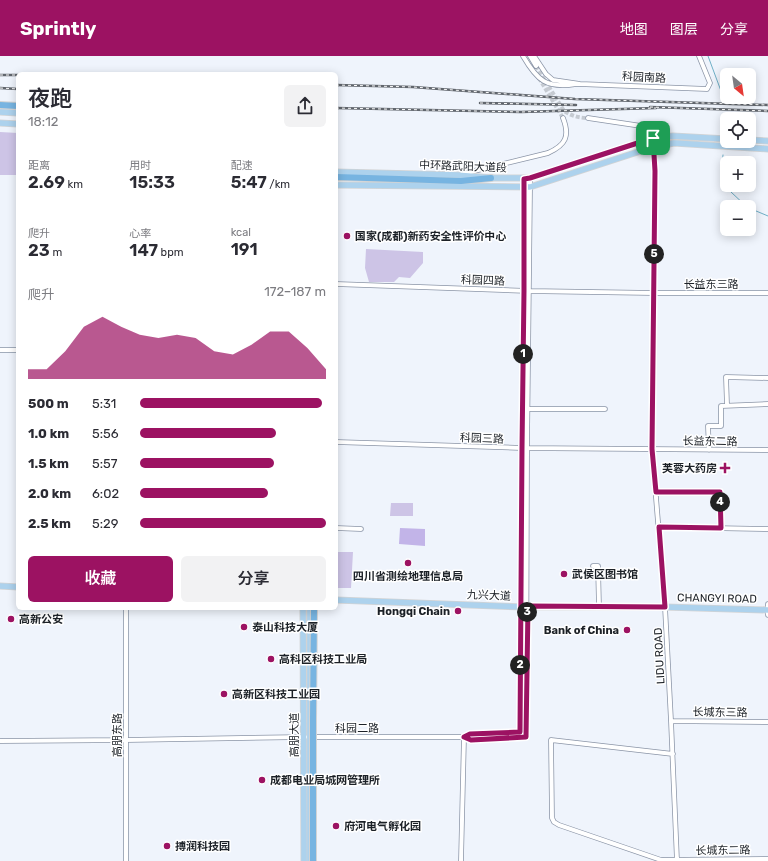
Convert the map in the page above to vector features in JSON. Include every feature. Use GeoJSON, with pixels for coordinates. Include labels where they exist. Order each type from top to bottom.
{"type":"FeatureCollection","features":[{"type":"Feature","properties":{"kind":"highway"},"geometry":{"type":"LineString","coordinates":[[0,105],[16,106]]}},
{"type":"Feature","properties":{"kind":"highway"},"geometry":{"type":"LineString","coordinates":[[338,177],[491,178]]}},
{"type":"Feature","properties":{"kind":"highway"},"geometry":{"type":"LineString","coordinates":[[313,861],[314,610]]}},
{"type":"Feature","properties":{"kind":"main road"},"geometry":{"type":"LineString","coordinates":[[0,112],[16,113]]}},
{"type":"Feature","properties":{"kind":"main road"},"geometry":{"type":"LineString","coordinates":[[0,123],[16,124]]}},
{"type":"Feature","properties":{"kind":"main road","name":"中环路武阳大道段"},"geometry":{"type":"LineString","coordinates":[[491,178],[527,178],[653,138],[674,136],[720,139]]}},
{"type":"Feature","properties":{"kind":"main road"},"geometry":{"type":"LineString","coordinates":[[756,140],[768,141]]}},
{"type":"Feature","properties":{"kind":"main road"},"geometry":{"type":"LineString","coordinates":[[338,185],[527,187],[653,147],[674,143],[768,149]]}},
{"type":"Feature","properties":{"kind":"main road","name":"中环路武阳大道段"},"geometry":{"type":"LineString","coordinates":[[338,172],[459,178]]}},
{"type":"Feature","properties":{"kind":"main road"},"geometry":{"type":"LineString","coordinates":[[0,586],[16,587]]}},
{"type":"Feature","properties":{"kind":"main road","name":"九兴大道"},"geometry":{"type":"LineString","coordinates":[[338,600],[520,606],[665,607]]}},
{"type":"Feature","properties":{"kind":"main road","name":"CHANGYI ROAD"},"geometry":{"type":"LineString","coordinates":[[665,607],[768,610]]}},
{"type":"Feature","properties":{"kind":"main road","name":"高朋大道"},"geometry":{"type":"LineString","coordinates":[[303,610],[310,861]]}},
{"type":"Feature","properties":{"kind":"main road","name":"高朋大道"},"geometry":{"type":"LineString","coordinates":[[304,861],[310,610]]}},
{"type":"Feature","properties":{"kind":"street"},"geometry":{"type":"LineString","coordinates":[[522,56],[553,80],[580,84]]}},
{"type":"Feature","properties":{"kind":"street"},"geometry":{"type":"LineString","coordinates":[[526,56],[535,67]]}},
{"type":"Feature","properties":{"kind":"street"},"geometry":{"type":"LineString","coordinates":[[530,56],[541,80],[552,85],[568,86],[580,84]]}},
{"type":"Feature","properties":{"kind":"street"},"geometry":{"type":"LineString","coordinates":[[534,56],[535,67]]}},
{"type":"Feature","properties":{"kind":"street","name":"科园南路"},"geometry":{"type":"LineString","coordinates":[[580,84],[707,89],[710,83],[699,56]]}},
{"type":"Feature","properties":{"kind":"street"},"geometry":{"type":"LineString","coordinates":[[459,178],[548,153],[556,149],[562,145],[567,133],[563,118]]}},
{"type":"Feature","properties":{"kind":"street"},"geometry":{"type":"LineString","coordinates":[[588,118],[652,128],[653,138]]}},
{"type":"Feature","properties":{"kind":"street","name":"LIDU ROAD"},"geometry":{"type":"LineString","coordinates":[[653,138],[655,171],[652,449],[665,607],[677,860]]}},
{"type":"Feature","properties":{"kind":"street"},"geometry":{"type":"LineString","coordinates":[[464,737],[471,740],[526,737],[527,731],[527,448],[529,291],[527,178]]}},
{"type":"Feature","properties":{"kind":"street"},"geometry":{"type":"LineString","coordinates":[[520,737],[522,448],[527,187]]}},
{"type":"Feature","properties":{"kind":"street","name":"科园四路"},"geometry":{"type":"LineString","coordinates":[[338,284],[524,291],[654,293]]}},
{"type":"Feature","properties":{"kind":"street","name":"长益东三路"},"geometry":{"type":"LineString","coordinates":[[654,293],[768,293]]}},
{"type":"Feature","properties":{"kind":"street"},"geometry":{"type":"LineString","coordinates":[[0,350],[16,350]]}},
{"type":"Feature","properties":{"kind":"street"},"geometry":{"type":"LineString","coordinates":[[727,406],[726,377],[768,378]]}},
{"type":"Feature","properties":{"kind":"street"},"geometry":{"type":"LineString","coordinates":[[709,450],[708,426],[721,426],[721,406],[768,404]]}},
{"type":"Feature","properties":{"kind":"street"},"geometry":{"type":"LineString","coordinates":[[528,409],[605,409]]}},
{"type":"Feature","properties":{"kind":"street","name":"科园三路"},"geometry":{"type":"LineString","coordinates":[[338,442],[522,448],[652,449]]}},
{"type":"Feature","properties":{"kind":"street","name":"长益东二路"},"geometry":{"type":"LineString","coordinates":[[652,449],[768,450]]}},
{"type":"Feature","properties":{"kind":"street"},"geometry":{"type":"LineString","coordinates":[[656,492],[720,492],[721,528]]}},
{"type":"Feature","properties":{"kind":"street"},"geometry":{"type":"LineString","coordinates":[[659,527],[768,529]]}},
{"type":"Feature","properties":{"kind":"street"},"geometry":{"type":"LineString","coordinates":[[338,528],[361,529]]}},
{"type":"Feature","properties":{"kind":"street"},"geometry":{"type":"LineString","coordinates":[[593,566],[598,566],[596,581],[599,607]]}},
{"type":"Feature","properties":{"kind":"street"},"geometry":{"type":"LineString","coordinates":[[768,604],[768,615]]}},
{"type":"Feature","properties":{"kind":"street","name":"高朋东路"},"geometry":{"type":"LineString","coordinates":[[126,610],[126,861]]}},
{"type":"Feature","properties":{"kind":"street","name":"长城东三路"},"geometry":{"type":"LineString","coordinates":[[671,721],[768,722]]}},
{"type":"Feature","properties":{"kind":"street"},"geometry":{"type":"LineString","coordinates":[[464,737],[470,734],[527,731]]}},
{"type":"Feature","properties":{"kind":"street","name":"科园二路"},"geometry":{"type":"LineString","coordinates":[[0,741],[307,737],[464,737]]}},
{"type":"Feature","properties":{"kind":"street"},"geometry":{"type":"LineString","coordinates":[[461,861],[464,737]]}},
{"type":"Feature","properties":{"kind":"street","name":"长城东二路"},"geometry":{"type":"LineString","coordinates":[[673,754],[551,740],[552,818],[554,822],[661,860],[768,859]]}},
{"type":"Feature","properties":{"kind":"shaded area"},"geometry":{"type":"Polygon","coordinates":[[[0,132],[16,133],[16,175],[0,175],[0,132]]]}},
{"type":"Feature","properties":{"kind":"shaded area"},"geometry":{"type":"Polygon","coordinates":[[[366,249],[423,252],[423,263],[410,278],[399,277],[394,282],[369,282],[365,268],[366,249]]]}},
{"type":"Feature","properties":{"kind":"shaded area"},"geometry":{"type":"Polygon","coordinates":[[[391,503],[413,503],[413,516],[390,516],[391,503]]]}},
{"type":"Feature","properties":{"kind":"shaded area"},"geometry":{"type":"Polygon","coordinates":[[[400,528],[425,529],[425,546],[399,544],[400,528]]]}},
{"type":"Feature","properties":{"kind":"shaded area"},"geometry":{"type":"Polygon","coordinates":[[[338,552],[353,552],[351,588],[338,588],[338,552]]]}},
{"type":"Feature","properties":{"kind":"waterway"},"geometry":{"type":"LineString","coordinates":[[708,56],[720,88]]}},
{"type":"Feature","properties":{"kind":"waterway"},"geometry":{"type":"LineString","coordinates":[[731,192],[740,200]]}},
{"type":"Feature","properties":{"kind":"waterway"},"geometry":{"type":"LineString","coordinates":[[756,211],[768,216]]}},
{"type":"Feature","properties":{"kind":"tunnel"},"geometry":{"type":"LineString","coordinates":[[536,66],[564,111],[582,118],[588,118]]}},
{"type":"Feature","properties":{"kind":"tunnel"},"geometry":{"type":"LineString","coordinates":[[539,78],[563,118]]}},
{"type":"Feature","properties":{"kind":"railway"},"geometry":{"type":"LineString","coordinates":[[0,75],[16,75]]}},
{"type":"Feature","properties":{"kind":"railway"},"geometry":{"type":"LineString","coordinates":[[338,85],[413,87],[575,99],[768,105]]}},
{"type":"Feature","properties":{"kind":"railway"},"geometry":{"type":"LineString","coordinates":[[0,88],[16,89]]}},
{"type":"Feature","properties":{"kind":"railway"},"geometry":{"type":"LineString","coordinates":[[480,103],[576,105]]}},
{"type":"Feature","properties":{"kind":"railway"},"geometry":{"type":"LineString","coordinates":[[650,107],[768,111]]}},
{"type":"Feature","properties":{"kind":"railway"},"geometry":{"type":"LineString","coordinates":[[338,108],[521,112],[656,108]]}},
{"type":"Feature","properties":{"kind":"place","name":"国家(成都)新药安全性评价中心"},"geometry":{"type":"Point","coordinates":[347,236]}},
{"type":"Feature","properties":{"kind":"place","name":"芙蓉大药房"},"geometry":{"type":"Point","coordinates":[725,468]}},
{"type":"Feature","properties":{"kind":"place","name":"四川省测绘地理信息局"},"geometry":{"type":"Point","coordinates":[408,563]}},
{"type":"Feature","properties":{"kind":"place","name":"武侯区图书馆"},"geometry":{"type":"Point","coordinates":[564,574]}},
{"type":"Feature","properties":{"kind":"place","name":"Hongqi Chain"},"geometry":{"type":"Point","coordinates":[458,611]}},
{"type":"Feature","properties":{"kind":"place","name":"高新公安"},"geometry":{"type":"Point","coordinates":[11,619]}},
{"type":"Feature","properties":{"kind":"place","name":"泰山科技大厦"},"geometry":{"type":"Point","coordinates":[244,627]}},
{"type":"Feature","properties":{"kind":"place","name":"Bank of China"},"geometry":{"type":"Point","coordinates":[627,630]}},
{"type":"Feature","properties":{"kind":"place","name":"高科区科技工业局"},"geometry":{"type":"Point","coordinates":[271,659]}},
{"type":"Feature","properties":{"kind":"place","name":"高新区科技工业园"},"geometry":{"type":"Point","coordinates":[224,694]}},
{"type":"Feature","properties":{"kind":"place","name":"成都电业局城网管理所"},"geometry":{"type":"Point","coordinates":[262,780]}},
{"type":"Feature","properties":{"kind":"place","name":"府河电气孵化园"},"geometry":{"type":"Point","coordinates":[336,826]}},
{"type":"Feature","properties":{"kind":"place","name":"搏润科技园"},"geometry":{"type":"Point","coordinates":[167,846]}},
{"type":"Feature","properties":{"kind":"route"},"geometry":{"type":"LineString","coordinates":[[653,138],[655,171],[652,449],[656,492],[720,492],[721,528],[659,527],[665,607],[528,606],[526,737],[471,740],[464,737],[470,734],[520,732],[524,179],[653,138]]}}]}
